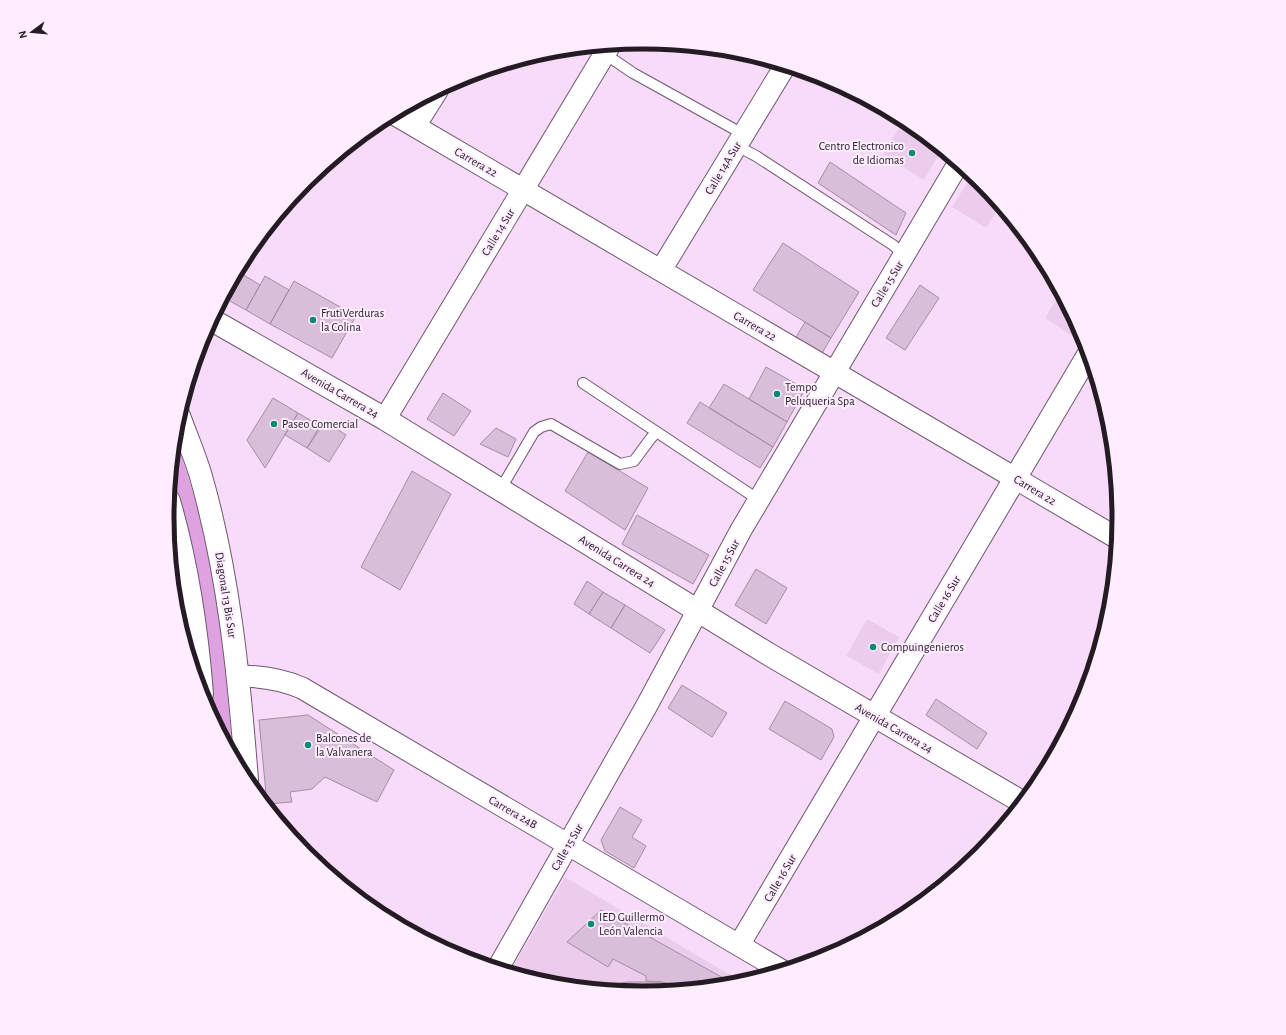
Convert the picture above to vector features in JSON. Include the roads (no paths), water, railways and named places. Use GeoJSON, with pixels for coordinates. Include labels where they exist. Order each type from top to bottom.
{"type":"FeatureCollection","features":[{"type":"Feature","properties":{"kind":"main road","name":"Avenida Carrera 24"},"geometry":{"type":"LineString","coordinates":[[217,323],[385,419],[698,611],[1018,799]]}},
{"type":"Feature","properties":{"kind":"main road","name":"Calle 16 Sur"},"geometry":{"type":"LineString","coordinates":[[874,716],[1085,361]]}},
{"type":"Feature","properties":{"kind":"main road","name":"Diagonal 13 Bis Sur"},"geometry":{"type":"LineString","coordinates":[[184,428],[200,472],[211,513],[221,561],[238,676],[245,765]]}},
{"type":"Feature","properties":{"kind":"main road"},"geometry":{"type":"LineString","coordinates":[[174,524],[186,573],[185,614]]}},
{"type":"Feature","properties":{"kind":"street","name":"Calle 14 Sur"},"geometry":{"type":"LineString","coordinates":[[385,419],[607,51]]}},
{"type":"Feature","properties":{"kind":"street","name":"Calle 14A Sur"},"geometry":{"type":"LineString","coordinates":[[661,270],[782,70]]}},
{"type":"Feature","properties":{"kind":"street"},"geometry":{"type":"LineString","coordinates":[[416,126],[432,99]]}},
{"type":"Feature","properties":{"kind":"street","name":"Carrera 22"},"geometry":{"type":"LineString","coordinates":[[400,117],[1111,535]]}},
{"type":"Feature","properties":{"kind":"street","name":"Calle 15 Sur"},"geometry":{"type":"LineString","coordinates":[[501,964],[646,707],[759,500],[955,168]]}},
{"type":"Feature","properties":{"kind":"street","name":"Carrera 24B"},"geometry":{"type":"LineString","coordinates":[[238,676],[267,677],[286,681],[302,688],[775,967]]}},
{"type":"Feature","properties":{"kind":"street","name":"Calle 16 Sur"},"geometry":{"type":"LineString","coordinates":[[739,946],[874,716]]}},
{"type":"Feature","properties":{"kind":"lane"},"geometry":{"type":"LineString","coordinates":[[608,50],[633,73],[740,140],[756,156],[886,241],[904,255]]}},
{"type":"Feature","properties":{"kind":"lane"},"geometry":{"type":"LineString","coordinates":[[583,383],[759,500]]}},
{"type":"Feature","properties":{"kind":"lane"},"geometry":{"type":"LineString","coordinates":[[500,490],[534,432],[541,427],[551,424],[620,464],[634,461],[657,432]]}},
{"type":"Feature","properties":{"kind":"place","name":"Centro Electronico de Idiomas"},"geometry":{"type":"Point","coordinates":[912,153]}},
{"type":"Feature","properties":{"kind":"place","name":"FrutiVerduras la Colina"},"geometry":{"type":"Point","coordinates":[313,320]}},
{"type":"Feature","properties":{"kind":"place","name":"Tempo Peluqueria Spa"},"geometry":{"type":"Point","coordinates":[777,394]}},
{"type":"Feature","properties":{"kind":"place","name":"Paseo Comercial"},"geometry":{"type":"Point","coordinates":[274,424]}},
{"type":"Feature","properties":{"kind":"place","name":"Compuingenieros"},"geometry":{"type":"Point","coordinates":[873,647]}},
{"type":"Feature","properties":{"kind":"place","name":"Balcones de la Valvanera"},"geometry":{"type":"Point","coordinates":[308,745]}},
{"type":"Feature","properties":{"kind":"place","name":"IED Guillermo León Valencia"},"geometry":{"type":"Point","coordinates":[591,924]}}]}
